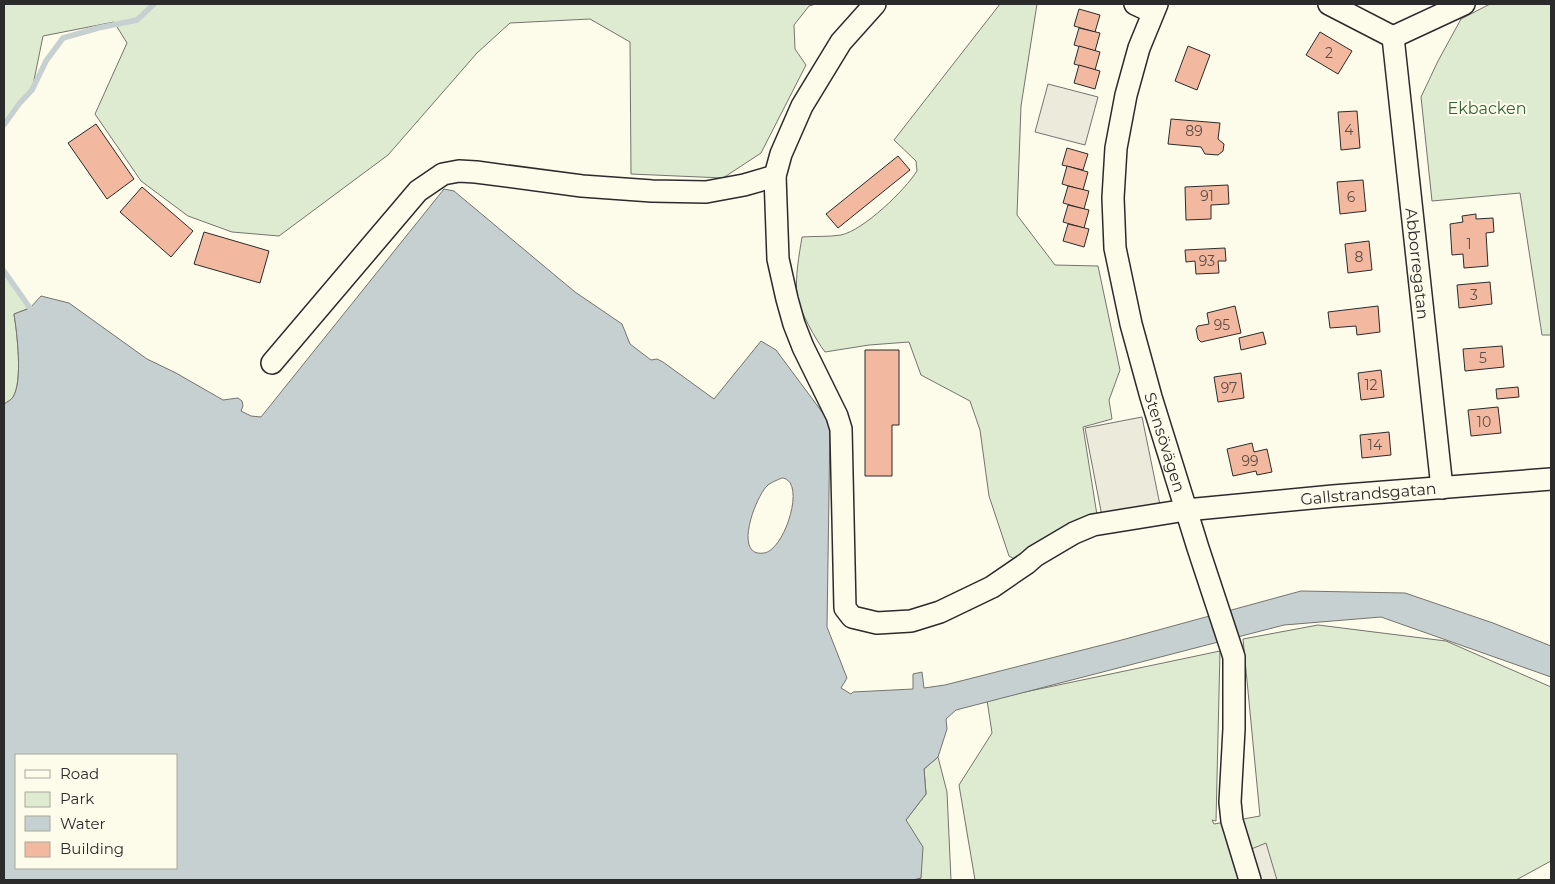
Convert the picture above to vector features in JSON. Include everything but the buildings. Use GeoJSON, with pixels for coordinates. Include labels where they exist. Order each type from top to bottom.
{"type":"FeatureCollection","features":[{"type":"Feature","properties":{"kind":"street","name":"Gallstrandsgatan"},"geometry":{"type":"LineString","coordinates":[[876,4],[841,42],[802,106],[781,154],[775,176],[778,259],[787,299],[801,342],[837,416],[841,429],[845,608],[852,617],[877,623],[911,621],[940,612],[992,587],[1035,556],[1074,533],[1093,525],[1186,510],[1333,496],[1551,479]]}},
{"type":"Feature","properties":{"kind":"street"},"geometry":{"type":"LineString","coordinates":[[1329,4],[1393,38],[1464,4]]}},
{"type":"Feature","properties":{"kind":"street","name":"Stensövägen"},"geometry":{"type":"LineString","coordinates":[[1148,6],[1126,95],[1116,148],[1113,198],[1116,248],[1134,334],[1151,397],[1234,657],[1234,729],[1230,802],[1232,821],[1250,880]]}},
{"type":"Feature","properties":{"kind":"street","name":"Abborregatan"},"geometry":{"type":"LineString","coordinates":[[1393,38],[1442,488]]}},
{"type":"Feature","properties":{"kind":"street"},"geometry":{"type":"LineString","coordinates":[[272,363],[418,191],[443,174],[468,171],[582,186],[652,191],[706,192],[744,186],[775,176]]}},
{"type":"Feature","properties":{"kind":"green space"},"geometry":{"type":"Polygon","coordinates":[[[4,4],[816,4],[809,6],[794,25],[795,49],[806,65],[761,153],[723,178],[631,174],[630,42],[590,19],[510,23],[477,53],[388,155],[279,236],[232,232],[188,216],[141,181],[95,114],[127,43],[114,22],[43,36],[32,90],[4,125],[4,4]]]}},
{"type":"Feature","properties":{"kind":"green space"},"geometry":{"type":"Polygon","coordinates":[[[1000,4],[1037,4],[1021,106],[1017,215],[1055,265],[1098,266],[1120,370],[1109,400],[1112,419],[1083,427],[1097,515],[1020,562],[1009,556],[989,496],[980,430],[970,401],[921,375],[909,342],[869,345],[825,352],[804,317],[797,296],[798,266],[802,237],[832,236],[850,232],[872,218],[911,179],[917,171],[916,161],[894,140],[1000,4]]]}},
{"type":"Feature","properties":{"kind":"green space","name":"Ekbacken"},"geometry":{"type":"Polygon","coordinates":[[[1490,4],[1551,4],[1551,335],[1542,335],[1520,193],[1432,201],[1421,97],[1461,19],[1490,4]]]}},
{"type":"Feature","properties":{"kind":"green space"},"geometry":{"type":"Polygon","coordinates":[[[4,271],[30,308],[14,314],[17,332],[18,380],[13,397],[4,404],[4,271]]]}},
{"type":"Feature","properties":{"kind":"green space"},"geometry":{"type":"Polygon","coordinates":[[[1318,625],[1446,641],[1551,687],[1551,861],[1516,880],[975,880],[959,785],[992,733],[987,700],[1220,651],[1216,821],[1212,820],[1214,824],[1260,816],[1243,639],[1318,625]]]}},
{"type":"Feature","properties":{"kind":"green space"},"geometry":{"type":"Polygon","coordinates":[[[938,757],[947,792],[951,880],[913,880],[921,878],[906,820],[926,794],[924,769],[938,757]]]}},
{"type":"Feature","properties":{"kind":"shaded area"},"geometry":{"type":"Polygon","coordinates":[[[1048,84],[1098,97],[1085,145],[1035,132],[1048,84]]]}},
{"type":"Feature","properties":{"kind":"shaded area"},"geometry":{"type":"Polygon","coordinates":[[[1142,417],[1160,505],[1102,516],[1085,428],[1142,417]]]}},
{"type":"Feature","properties":{"kind":"shaded area"},"geometry":{"type":"Polygon","coordinates":[[[1266,843],[1277,880],[1261,880],[1249,850],[1266,843]]]}},
{"type":"Feature","properties":{"kind":"water"},"geometry":{"type":"Polygon","coordinates":[[[444,189],[454,191],[575,292],[622,324],[630,344],[651,360],[657,359],[663,362],[714,399],[761,341],[776,350],[825,416],[830,426],[827,627],[847,678],[841,688],[851,694],[853,692],[913,689],[913,674],[922,672],[924,688],[945,685],[1118,641],[1301,591],[1405,593],[1493,623],[1551,646],[1551,677],[1381,617],[1284,625],[956,710],[946,719],[947,729],[938,757],[924,769],[926,794],[906,820],[923,847],[921,878],[913,880],[4,880],[4,404],[13,397],[18,380],[17,332],[14,314],[30,308],[41,296],[69,303],[147,359],[223,400],[238,398],[242,401],[241,411],[251,416],[261,417],[444,189]],[[782,478],[768,485],[758,501],[749,525],[748,536],[749,546],[754,552],[764,553],[772,549],[786,528],[793,502],[793,490],[789,482],[782,478]]]}},
{"type":"Feature","properties":{"kind":"waterway"},"geometry":{"type":"LineString","coordinates":[[4,125],[32,90],[46,61],[63,38],[137,20],[154,4]]}},
{"type":"Feature","properties":{"kind":"waterway"},"geometry":{"type":"LineString","coordinates":[[4,271],[30,308]]}}]}
